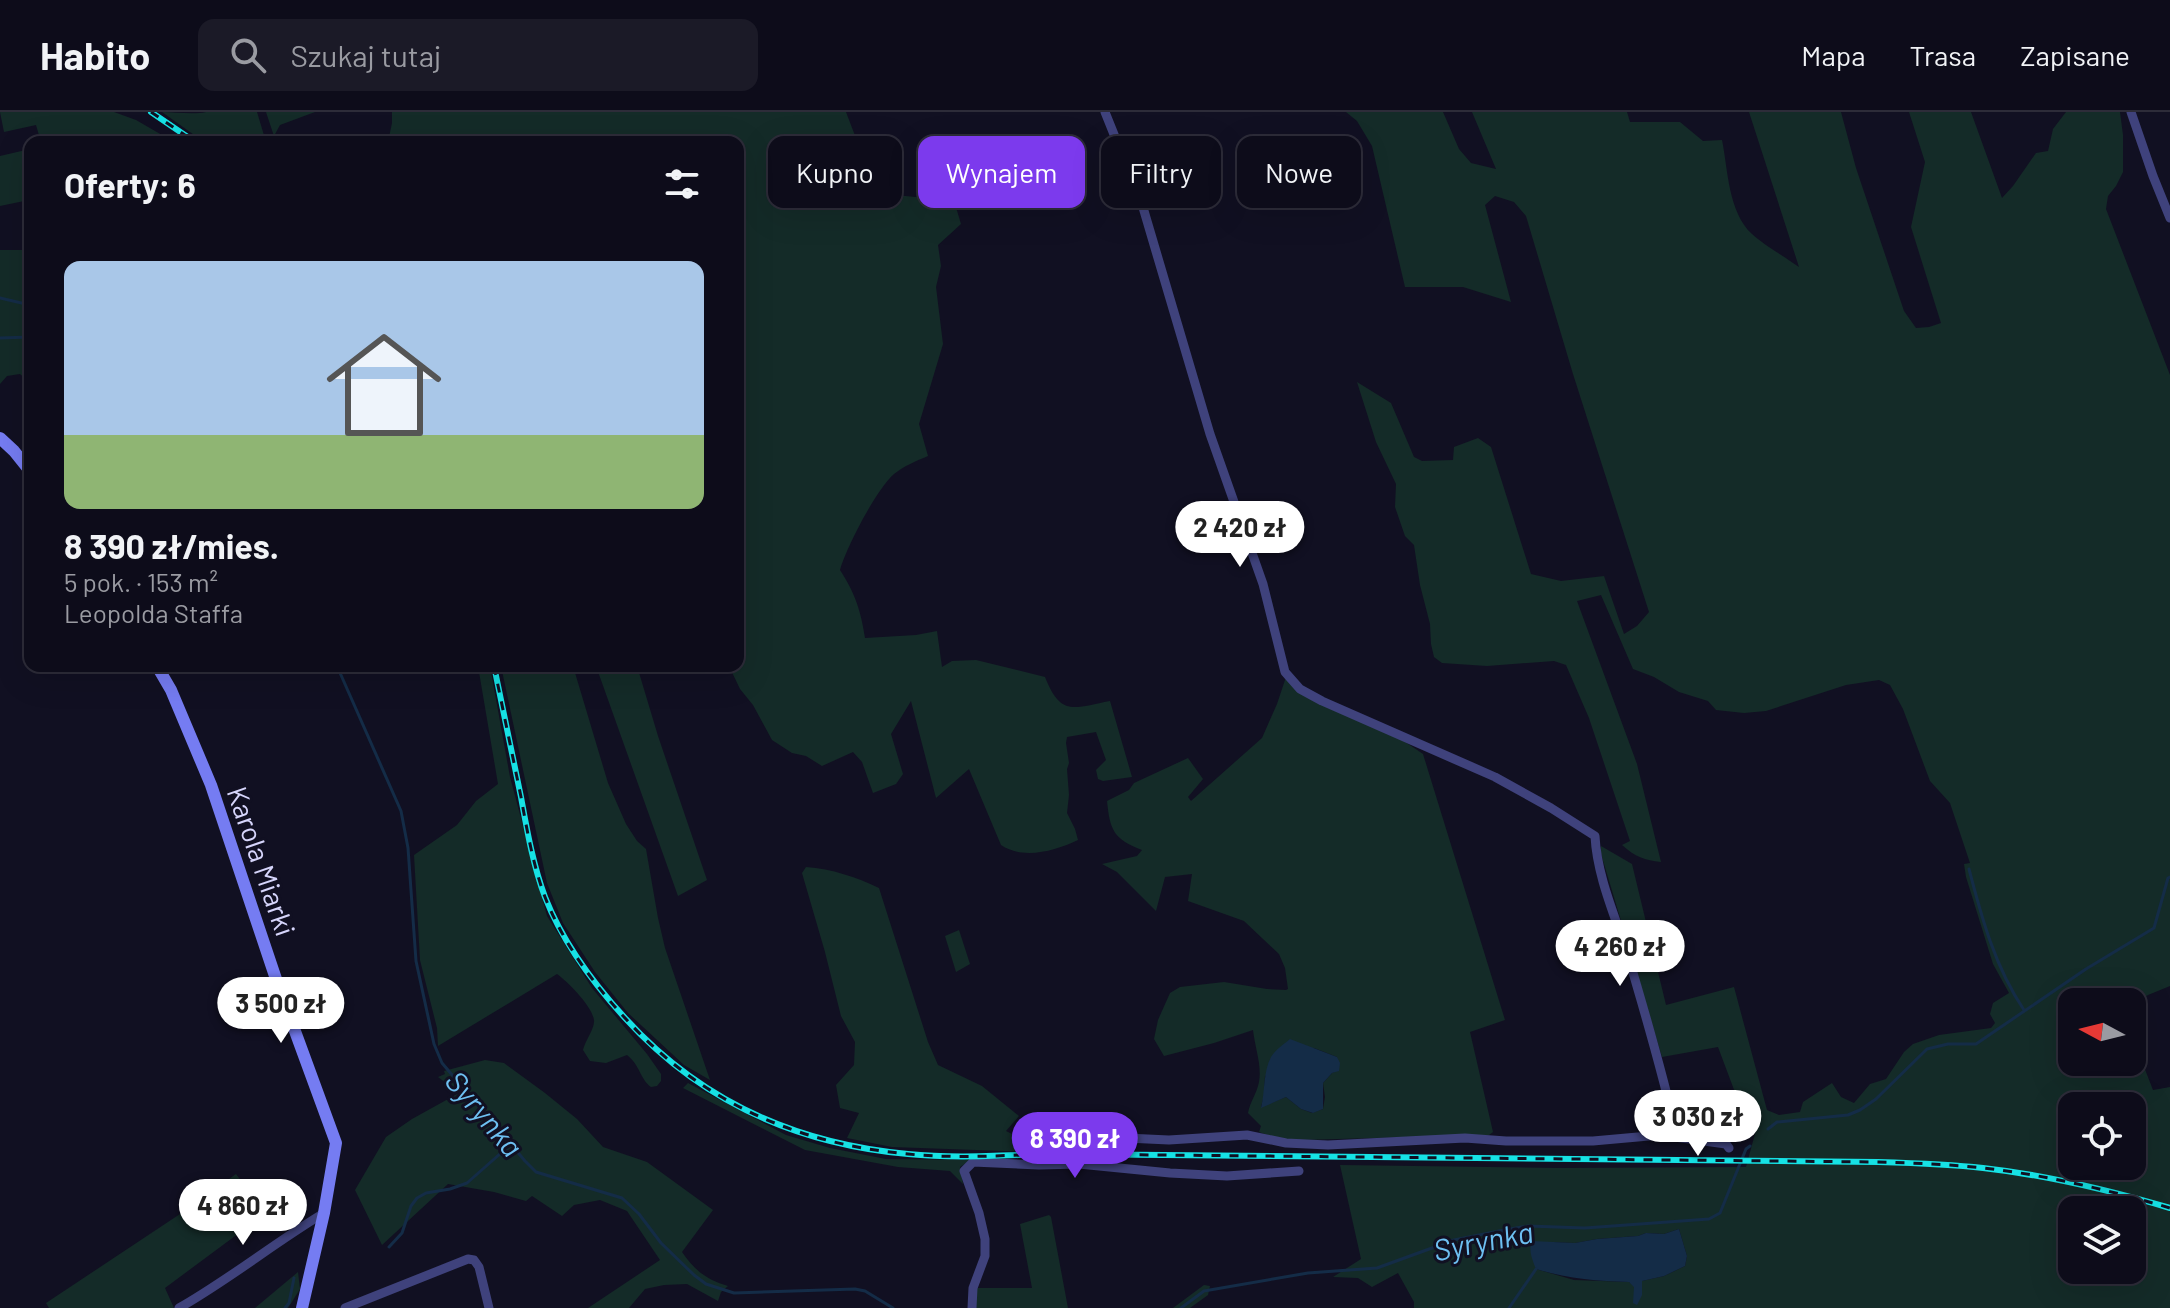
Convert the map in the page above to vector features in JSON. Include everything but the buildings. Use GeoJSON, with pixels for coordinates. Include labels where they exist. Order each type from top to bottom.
{"type":"FeatureCollection","features":[{"type":"Feature","properties":{"kind":"street"},"geometry":{"type":"LineString","coordinates":[[1105,112],[1142,204],[1210,434],[1263,584],[1285,672],[1300,689],[1322,701],[1495,777],[1595,836],[1600,867],[1662,1071],[1677,1136]]}},
{"type":"Feature","properties":{"kind":"street"},"geometry":{"type":"LineString","coordinates":[[2131,112],[2170,218]]}},
{"type":"Feature","properties":{"kind":"street"},"geometry":{"type":"LineString","coordinates":[[0,438],[24,464]]}},
{"type":"Feature","properties":{"kind":"street","name":"Karola Miarki"},"geometry":{"type":"LineString","coordinates":[[160,672],[211,785],[277,982],[336,1143],[302,1308]]}},
{"type":"Feature","properties":{"kind":"street"},"geometry":{"type":"LineString","coordinates":[[1053,1164],[1056,1141],[1083,1136],[1169,1140],[1247,1135],[1286,1143],[1328,1145],[1465,1138],[1593,1141],[1660,1135],[1726,1144],[1729,1148]]}},
{"type":"Feature","properties":{"kind":"street"},"geometry":{"type":"LineString","coordinates":[[972,1308],[973,1288],[985,1256],[979,1213],[964,1171],[973,1162],[1079,1164],[1227,1176],[1299,1171]]}},
{"type":"Feature","properties":{"kind":"street"},"geometry":{"type":"LineString","coordinates":[[179,1308],[222,1283],[282,1238],[324,1213]]}},
{"type":"Feature","properties":{"kind":"street"},"geometry":{"type":"LineString","coordinates":[[345,1308],[357,1306],[468,1259],[474,1260],[479,1267],[489,1308]]}},
{"type":"Feature","properties":{"kind":"green space"},"geometry":{"type":"Polygon","coordinates":[[[0,112],[114,112],[164,136],[39,136],[36,125],[4,132],[0,112]]]}},
{"type":"Feature","properties":{"kind":"green space"},"geometry":{"type":"Polygon","coordinates":[[[162,112],[257,112],[264,136],[196,136],[162,112]]]}},
{"type":"Feature","properties":{"kind":"green space"},"geometry":{"type":"Polygon","coordinates":[[[266,112],[315,112],[280,125],[274,136],[266,112]]]}},
{"type":"Feature","properties":{"kind":"green space"},"geometry":{"type":"Polygon","coordinates":[[[392,112],[846,112],[855,136],[768,136],[768,208],[902,208],[902,196],[918,197],[918,208],[956,208],[961,224],[938,245],[941,266],[936,287],[943,344],[919,424],[928,456],[894,474],[879,492],[840,570],[857,602],[865,638],[937,631],[942,667],[952,661],[976,660],[1045,677],[1057,699],[1070,707],[1110,701],[1132,777],[1098,779],[1096,770],[1106,760],[1096,732],[1067,737],[1067,813],[1078,840],[1059,848],[1029,853],[1001,845],[969,769],[936,798],[911,701],[891,734],[903,774],[896,784],[873,793],[862,762],[853,752],[822,766],[772,740],[732,672],[744,672],[744,136],[389,136],[392,112]]]}},
{"type":"Feature","properties":{"kind":"green space"},"geometry":{"type":"Polygon","coordinates":[[[1346,112],[1443,112],[1459,149],[1471,163],[1496,169],[1472,112],[1627,112],[1630,122],[1680,122],[1703,141],[1722,140],[1730,190],[1744,225],[1757,238],[1799,267],[1749,112],[1841,112],[1856,168],[1904,311],[1916,328],[1941,323],[1911,227],[1925,162],[1909,112],[1971,112],[2002,198],[2036,153],[2048,151],[2053,129],[2066,112],[2120,112],[2123,172],[2108,196],[2106,209],[2170,375],[2170,986],[2146,996],[2146,988],[2058,988],[2058,1076],[2146,1076],[2146,1072],[2153,1090],[2170,1087],[2170,1308],[1414,1308],[1414,1302],[1398,1273],[1372,1287],[1358,1278],[1333,1277],[1361,1259],[1340,1165],[1746,1167],[1756,1130],[1750,1119],[1745,1119],[1718,1047],[1662,1057],[1601,846],[1632,864],[1666,1005],[1734,987],[1767,1110],[1779,1115],[1800,1112],[1803,1102],[1832,1083],[1841,1097],[1854,1103],[1870,1084],[1886,1079],[1913,1044],[1939,1035],[1991,1028],[1995,1023],[1990,1014],[1993,1003],[2009,993],[1993,964],[1966,877],[1964,864],[1970,863],[1950,803],[1930,781],[1903,709],[1890,685],[1879,680],[1846,685],[1766,711],[1744,713],[1716,710],[1708,701],[1679,692],[1633,669],[1601,595],[1577,601],[1637,764],[1661,862],[1640,857],[1622,845],[1630,841],[1589,718],[1566,665],[1554,661],[1487,666],[1442,663],[1434,657],[1414,545],[1405,536],[1395,507],[1396,484],[1376,442],[1357,382],[1391,403],[1414,457],[1422,461],[1453,460],[1454,447],[1478,438],[1491,447],[1531,574],[1561,581],[1604,576],[1624,634],[1637,626],[1649,612],[1526,216],[1514,202],[1495,196],[1485,205],[1511,302],[1463,287],[1405,287],[1372,146],[1357,121],[1346,112]],[[1679,1229],[1664,1234],[1646,1233],[1575,1243],[1551,1242],[1536,1269],[1574,1280],[1629,1282],[1635,1287],[1642,1281],[1664,1276],[1685,1266],[1687,1256],[1679,1229]]]}},
{"type":"Feature","properties":{"kind":"green space"},"geometry":{"type":"Polygon","coordinates":[[[24,150],[24,201],[0,206],[0,156],[24,150]]]}},
{"type":"Feature","properties":{"kind":"green space"},"geometry":{"type":"Polygon","coordinates":[[[0,250],[24,250],[24,378],[20,374],[7,376],[0,384],[0,250]]]}},
{"type":"Feature","properties":{"kind":"green space"},"geometry":{"type":"Polygon","coordinates":[[[479,672],[491,672],[510,777],[547,916],[592,988],[661,1074],[657,1086],[647,1084],[627,1055],[606,1063],[590,1061],[583,1050],[593,1027],[592,1014],[579,995],[557,974],[438,1046],[437,1028],[420,960],[414,855],[457,825],[476,801],[498,784],[479,672]]]}},
{"type":"Feature","properties":{"kind":"green space"},"geometry":{"type":"Polygon","coordinates":[[[502,672],[575,672],[608,783],[626,824],[646,849],[665,948],[710,1080],[684,1065],[628,1013],[595,972],[563,923],[547,883],[502,672]]]}},
{"type":"Feature","properties":{"kind":"green space"},"geometry":{"type":"Polygon","coordinates":[[[598,672],[639,672],[707,880],[678,896],[598,672]]]}},
{"type":"Feature","properties":{"kind":"green space"},"geometry":{"type":"Polygon","coordinates":[[[1286,677],[1398,737],[1423,754],[1505,1020],[1470,1032],[1493,1132],[1489,1135],[1279,1139],[1259,1132],[1261,1126],[1248,1113],[1260,1076],[1253,1030],[1164,1056],[1154,1039],[1158,1020],[1170,993],[1180,987],[1224,982],[1286,990],[1285,968],[1279,954],[1244,921],[1188,901],[1192,874],[1165,877],[1156,911],[1117,872],[1102,864],[1137,856],[1142,850],[1115,833],[1107,801],[1129,790],[1134,783],[1188,758],[1203,779],[1188,797],[1191,801],[1262,738],[1286,677]],[[1314,1048],[1265,1076],[1261,1107],[1286,1097],[1312,1113],[1323,1109],[1323,1083],[1339,1070],[1337,1057],[1314,1048]]]}},
{"type":"Feature","properties":{"kind":"green space"},"geometry":{"type":"Polygon","coordinates":[[[806,867],[844,874],[879,888],[938,1065],[982,1086],[1019,1116],[1006,1131],[1040,1148],[1032,1152],[892,1147],[847,1138],[859,1113],[840,1108],[836,1085],[854,1065],[855,1042],[841,1016],[802,873],[806,867]]]}},
{"type":"Feature","properties":{"kind":"green space"},"geometry":{"type":"Polygon","coordinates":[[[959,930],[970,964],[956,972],[945,936],[959,930]]]}},
{"type":"Feature","properties":{"kind":"green space"},"geometry":{"type":"Polygon","coordinates":[[[485,1060],[504,1063],[577,1119],[603,1147],[647,1162],[713,1210],[682,1252],[702,1274],[728,1286],[721,1292],[718,1301],[687,1284],[664,1285],[645,1289],[629,1308],[588,1308],[660,1260],[627,1211],[600,1200],[574,1205],[562,1216],[532,1196],[526,1201],[448,1184],[382,1245],[355,1190],[386,1137],[459,1093],[438,1077],[445,1074],[444,1071],[485,1060]]]}},
{"type":"Feature","properties":{"kind":"green space"},"geometry":{"type":"Polygon","coordinates":[[[688,1083],[786,1135],[830,1148],[886,1159],[971,1160],[960,1167],[963,1184],[950,1171],[898,1167],[805,1150],[683,1088],[688,1083]]]}},
{"type":"Feature","properties":{"kind":"green space"},"geometry":{"type":"Polygon","coordinates":[[[236,1174],[266,1213],[165,1288],[174,1308],[49,1308],[46,1303],[236,1174]]]}},
{"type":"Feature","properties":{"kind":"green space"},"geometry":{"type":"Polygon","coordinates":[[[1049,1215],[1068,1308],[974,1308],[974,1288],[1032,1288],[1020,1224],[1049,1215]]]}},
{"type":"Feature","properties":{"kind":"green space"},"geometry":{"type":"Polygon","coordinates":[[[298,1272],[300,1289],[288,1308],[255,1308],[298,1272]]]}},
{"type":"Feature","properties":{"kind":"green space"},"geometry":{"type":"Polygon","coordinates":[[[1204,1285],[1210,1286],[1208,1295],[1190,1308],[1173,1308],[1204,1285]]]}},
{"type":"Feature","properties":{"kind":"water"},"geometry":{"type":"Polygon","coordinates":[[[1290,1039],[1337,1057],[1340,1063],[1339,1071],[1332,1073],[1323,1083],[1323,1109],[1313,1113],[1301,1109],[1286,1097],[1261,1108],[1268,1063],[1290,1039]]]}},
{"type":"Feature","properties":{"kind":"water"},"geometry":{"type":"Polygon","coordinates":[[[1679,1229],[1687,1256],[1685,1266],[1664,1276],[1642,1281],[1642,1295],[1637,1305],[1633,1303],[1634,1287],[1629,1282],[1582,1279],[1536,1269],[1531,1252],[1531,1241],[1575,1243],[1646,1233],[1664,1234],[1679,1229]]]}},
{"type":"Feature","properties":{"kind":"waterway","name":"Syrynka"},"geometry":{"type":"LineString","coordinates":[[0,298],[24,304]]}},
{"type":"Feature","properties":{"kind":"waterway"},"geometry":{"type":"LineString","coordinates":[[0,338],[24,337]]}},
{"type":"Feature","properties":{"kind":"waterway","name":"Syrynka"},"geometry":{"type":"LineString","coordinates":[[340,672],[401,811],[408,848],[416,961],[434,1044],[442,1063],[525,1161],[536,1172],[622,1198],[661,1243],[706,1284],[734,1293],[855,1289],[865,1291],[893,1308]]}},
{"type":"Feature","properties":{"kind":"waterway"},"geometry":{"type":"LineString","coordinates":[[1969,869],[1997,960],[2024,1010]]}},
{"type":"Feature","properties":{"kind":"waterway","name":"Syrynka"},"geometry":{"type":"LineString","coordinates":[[1768,1129],[1777,1122],[1848,1115],[1876,1099],[1927,1049],[1948,1044],[1976,1044],[2086,969],[2154,928],[2170,877]]}},
{"type":"Feature","properties":{"kind":"waterway"},"geometry":{"type":"LineString","coordinates":[[389,1247],[402,1233],[417,1198],[467,1183],[510,1145]]}},
{"type":"Feature","properties":{"kind":"waterway","name":"Syrynka"},"geometry":{"type":"LineString","coordinates":[[1181,1308],[1204,1291],[1308,1273],[1377,1268],[1454,1240],[1504,1230],[1528,1226],[1585,1228],[1709,1219],[1720,1213],[1746,1149],[1750,1146]]}},
{"type":"Feature","properties":{"kind":"waterway"},"geometry":{"type":"LineString","coordinates":[[1509,1308],[1536,1269]]}},
{"type":"Feature","properties":{"kind":"waterway"},"geometry":{"type":"LineString","coordinates":[[285,1308],[294,1278]]}},
{"type":"Feature","properties":{"kind":"railway"},"geometry":{"type":"LineString","coordinates":[[151,112],[186,136]]}},
{"type":"Feature","properties":{"kind":"railway"},"geometry":{"type":"LineString","coordinates":[[495,672],[537,873],[552,914],[580,962],[625,1018],[654,1048],[719,1095],[753,1114],[790,1129],[867,1149],[945,1156],[1054,1154],[1944,1165],[2054,1179],[2170,1208]]}}]}
